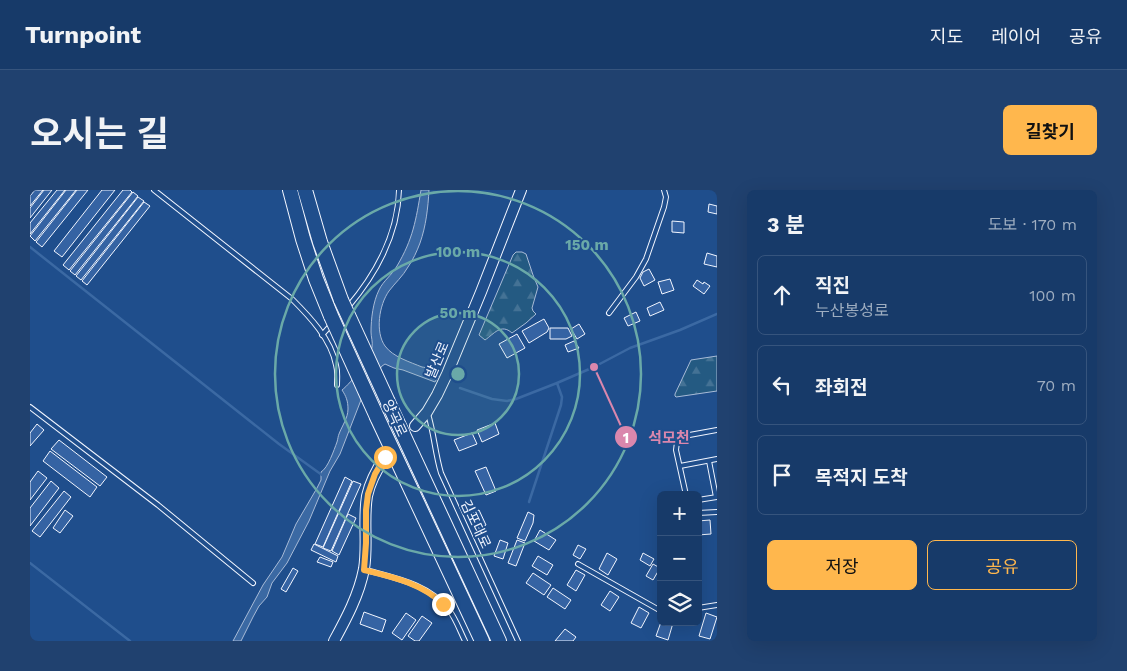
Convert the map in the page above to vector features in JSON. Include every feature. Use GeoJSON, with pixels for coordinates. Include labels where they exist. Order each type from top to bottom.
{"type":"FeatureCollection","features":[{"type":"Feature","properties":{"kind":"highway","name":"양곡로"},"geometry":{"type":"LineString","coordinates":[[290,190],[316,279],[331,316],[482,641]]}},
{"type":"Feature","properties":{"kind":"highway","name":"양곡로"},"geometry":{"type":"LineString","coordinates":[[305,190],[320,242],[341,300],[499,641]]}},
{"type":"Feature","properties":{"kind":"street","name":"발산로"},"geometry":{"type":"LineString","coordinates":[[415,426],[427,412],[447,374],[521,190]]}},
{"type":"Feature","properties":{"kind":"street"},"geometry":{"type":"LineString","coordinates":[[334,641],[352,603],[364,570],[368,494],[375,474],[385,457]]}},
{"type":"Feature","properties":{"kind":"lane"},"geometry":{"type":"LineString","coordinates":[[154,190],[292,299],[305,312],[318,328],[333,355],[336,364],[337,385]]}},
{"type":"Feature","properties":{"kind":"lane"},"geometry":{"type":"LineString","coordinates":[[322,335],[357,296],[376,268],[395,224],[400,190]]}},
{"type":"Feature","properties":{"kind":"lane"},"geometry":{"type":"LineString","coordinates":[[609,313],[636,277],[646,258],[665,202],[664,190]]}},
{"type":"Feature","properties":{"kind":"lane"},"geometry":{"type":"LineString","coordinates":[[30,407],[158,505],[253,583]]}},
{"type":"Feature","properties":{"kind":"lane","name":"김포대로"},"geometry":{"type":"LineString","coordinates":[[427,412],[441,473],[518,641]]}},
{"type":"Feature","properties":{"kind":"lane"},"geometry":{"type":"LineString","coordinates":[[685,491],[676,447],[679,439],[684,436],[717,430]]}},
{"type":"Feature","properties":{"kind":"lane"},"geometry":{"type":"LineString","coordinates":[[680,466],[717,459]]}},
{"type":"Feature","properties":{"kind":"lane"},"geometry":{"type":"LineString","coordinates":[[702,499],[716,497],[709,460]]}},
{"type":"Feature","properties":{"kind":"lane"},"geometry":{"type":"LineString","coordinates":[[702,512],[717,512]]}},
{"type":"Feature","properties":{"kind":"lane"},"geometry":{"type":"LineString","coordinates":[[578,564],[657,609]]}},
{"type":"Feature","properties":{"kind":"lane"},"geometry":{"type":"LineString","coordinates":[[364,570],[430,592],[449,611],[465,641]]}},
{"type":"Feature","properties":{"kind":"lane"},"geometry":{"type":"LineString","coordinates":[[702,607],[717,605]]}},
{"type":"Feature","properties":{"kind":"green space"},"geometry":{"type":"Polygon","coordinates":[[[516,252],[526,254],[538,287],[532,308],[536,314],[512,333],[501,329],[485,340],[479,335],[513,255],[516,252]]]}},
{"type":"Feature","properties":{"kind":"green space"},"geometry":{"type":"Polygon","coordinates":[[[717,356],[717,391],[675,396],[691,360],[717,356]]]}},
{"type":"Feature","properties":{"kind":"shaded area"},"geometry":{"type":"Polygon","coordinates":[[[421,190],[429,190],[422,237],[410,264],[386,297],[381,311],[379,326],[382,340],[388,350],[407,361],[439,375],[435,382],[385,364],[382,366],[369,383],[340,454],[330,471],[309,521],[287,563],[272,583],[267,597],[259,606],[241,641],[233,641],[263,585],[282,557],[296,524],[321,480],[321,472],[326,467],[332,454],[348,412],[346,397],[342,390],[360,370],[371,352],[371,322],[375,300],[381,287],[395,269],[407,247],[421,190]]]}},
{"type":"Feature","properties":{"kind":"building"},"geometry":{"type":"Polygon","coordinates":[[[35,190],[43,190],[30,206],[30,196],[35,190]]]}},
{"type":"Feature","properties":{"kind":"building"},"geometry":{"type":"Polygon","coordinates":[[[44,190],[52,190],[30,218],[30,208],[44,190]]]}},
{"type":"Feature","properties":{"kind":"building"},"geometry":{"type":"Polygon","coordinates":[[[57,190],[65,190],[30,234],[30,223],[57,190]]]}},
{"type":"Feature","properties":{"kind":"building"},"geometry":{"type":"Polygon","coordinates":[[[66,190],[76,190],[35,241],[30,236],[66,190]]]}},
{"type":"Feature","properties":{"kind":"building"},"geometry":{"type":"Polygon","coordinates":[[[77,190],[88,190],[42,247],[36,242],[77,190]]]}},
{"type":"Feature","properties":{"kind":"building"},"geometry":{"type":"Polygon","coordinates":[[[102,190],[115,190],[62,257],[54,251],[102,190]]]}},
{"type":"Feature","properties":{"kind":"building"},"geometry":{"type":"Polygon","coordinates":[[[123,190],[130,190],[132,192],[69,270],[63,265],[123,190]]]}},
{"type":"Feature","properties":{"kind":"building"},"geometry":{"type":"Polygon","coordinates":[[[133,192],[138,196],[75,275],[70,271],[133,192]]]}},
{"type":"Feature","properties":{"kind":"building"},"geometry":{"type":"Polygon","coordinates":[[[138,197],[144,201],[81,280],[76,276],[138,197]]]}},
{"type":"Feature","properties":{"kind":"building"},"geometry":{"type":"Polygon","coordinates":[[[144,202],[150,206],[87,285],[82,281],[144,202]]]}},
{"type":"Feature","properties":{"kind":"building"},"geometry":{"type":"Polygon","coordinates":[[[709,204],[717,206],[717,214],[708,212],[709,204]]]}},
{"type":"Feature","properties":{"kind":"building"},"geometry":{"type":"Polygon","coordinates":[[[672,221],[684,222],[684,233],[672,232],[672,221]]]}},
{"type":"Feature","properties":{"kind":"building"},"geometry":{"type":"Polygon","coordinates":[[[707,253],[717,256],[717,267],[704,264],[707,253]]]}},
{"type":"Feature","properties":{"kind":"building"},"geometry":{"type":"Polygon","coordinates":[[[649,269],[655,280],[644,286],[640,278],[643,272],[649,269]]]}},
{"type":"Feature","properties":{"kind":"building"},"geometry":{"type":"Polygon","coordinates":[[[670,279],[674,290],[662,294],[658,282],[670,279]]]}},
{"type":"Feature","properties":{"kind":"building"},"geometry":{"type":"Polygon","coordinates":[[[697,280],[710,286],[704,294],[693,286],[697,280]]]}},
{"type":"Feature","properties":{"kind":"building"},"geometry":{"type":"Polygon","coordinates":[[[660,302],[664,310],[650,316],[647,308],[660,302]]]}},
{"type":"Feature","properties":{"kind":"building"},"geometry":{"type":"Polygon","coordinates":[[[636,312],[640,321],[628,326],[624,318],[636,312]]]}},
{"type":"Feature","properties":{"kind":"building"},"geometry":{"type":"Polygon","coordinates":[[[544,319],[549,328],[547,332],[529,343],[522,331],[544,319]]]}},
{"type":"Feature","properties":{"kind":"building"},"geometry":{"type":"Polygon","coordinates":[[[579,324],[585,334],[577,339],[571,329],[579,324]]]}},
{"type":"Feature","properties":{"kind":"building"},"geometry":{"type":"Polygon","coordinates":[[[550,328],[568,328],[572,336],[566,339],[550,339],[550,328]]]}},
{"type":"Feature","properties":{"kind":"building"},"geometry":{"type":"Polygon","coordinates":[[[517,334],[525,348],[507,358],[499,344],[517,334]]]}},
{"type":"Feature","properties":{"kind":"building"},"geometry":{"type":"Polygon","coordinates":[[[574,341],[579,348],[568,352],[565,345],[574,341]]]}},
{"type":"Feature","properties":{"kind":"building"},"geometry":{"type":"Polygon","coordinates":[[[495,423],[499,434],[482,442],[477,430],[495,423]]]}},
{"type":"Feature","properties":{"kind":"building"},"geometry":{"type":"Polygon","coordinates":[[[37,424],[44,430],[30,446],[30,433],[37,424]]]}},
{"type":"Feature","properties":{"kind":"building"},"geometry":{"type":"Polygon","coordinates":[[[472,433],[477,444],[459,451],[454,440],[472,433]]]}},
{"type":"Feature","properties":{"kind":"building"},"geometry":{"type":"Polygon","coordinates":[[[59,440],[107,477],[100,486],[51,449],[59,440]]]}},
{"type":"Feature","properties":{"kind":"building"},"geometry":{"type":"Polygon","coordinates":[[[50,451],[97,487],[90,497],[43,461],[50,451]]]}},
{"type":"Feature","properties":{"kind":"building"},"geometry":{"type":"Polygon","coordinates":[[[486,467],[496,491],[486,495],[475,471],[486,467]]]}},
{"type":"Feature","properties":{"kind":"building"},"geometry":{"type":"Polygon","coordinates":[[[38,471],[47,478],[30,500],[30,482],[38,471]]]}},
{"type":"Feature","properties":{"kind":"building"},"geometry":{"type":"Polygon","coordinates":[[[345,477],[352,481],[323,547],[315,544],[345,477]]]}},
{"type":"Feature","properties":{"kind":"building"},"geometry":{"type":"Polygon","coordinates":[[[51,481],[59,488],[30,526],[30,508],[51,481]]]}},
{"type":"Feature","properties":{"kind":"building"},"geometry":{"type":"Polygon","coordinates":[[[353,481],[361,484],[331,551],[323,548],[353,481]]]}},
{"type":"Feature","properties":{"kind":"building"},"geometry":{"type":"Polygon","coordinates":[[[64,491],[71,497],[40,537],[32,531],[64,491]]]}},
{"type":"Feature","properties":{"kind":"building"},"geometry":{"type":"Polygon","coordinates":[[[65,510],[73,516],[60,533],[53,528],[65,510]]]}},
{"type":"Feature","properties":{"kind":"building"},"geometry":{"type":"Polygon","coordinates":[[[479,510],[486,525],[479,529],[471,514],[479,510]]]}},
{"type":"Feature","properties":{"kind":"building"},"geometry":{"type":"Polygon","coordinates":[[[528,512],[534,515],[533,523],[525,541],[517,538],[528,512]]]}},
{"type":"Feature","properties":{"kind":"building"},"geometry":{"type":"Polygon","coordinates":[[[348,514],[356,518],[339,555],[332,551],[348,514]]]}},
{"type":"Feature","properties":{"kind":"building"},"geometry":{"type":"Polygon","coordinates":[[[710,520],[711,534],[702,535],[702,521],[710,520]]]}},
{"type":"Feature","properties":{"kind":"building"},"geometry":{"type":"Polygon","coordinates":[[[540,530],[556,540],[549,550],[534,541],[540,530]]]}},
{"type":"Feature","properties":{"kind":"building"},"geometry":{"type":"Polygon","coordinates":[[[500,540],[508,543],[503,559],[494,556],[500,540]]]}},
{"type":"Feature","properties":{"kind":"building"},"geometry":{"type":"Polygon","coordinates":[[[517,540],[525,543],[516,566],[508,563],[517,540]]]}},
{"type":"Feature","properties":{"kind":"building"},"geometry":{"type":"Polygon","coordinates":[[[314,544],[338,556],[336,562],[311,550],[314,544]]]}},
{"type":"Feature","properties":{"kind":"building"},"geometry":{"type":"Polygon","coordinates":[[[578,545],[586,549],[580,559],[573,555],[578,545]]]}},
{"type":"Feature","properties":{"kind":"building"},"geometry":{"type":"Polygon","coordinates":[[[607,553],[617,559],[608,575],[599,569],[607,553]]]}},
{"type":"Feature","properties":{"kind":"building"},"geometry":{"type":"Polygon","coordinates":[[[643,553],[654,559],[650,566],[640,560],[643,553]]]}},
{"type":"Feature","properties":{"kind":"building"},"geometry":{"type":"Polygon","coordinates":[[[538,556],[553,565],[547,575],[532,566],[538,556]]]}},
{"type":"Feature","properties":{"kind":"building"},"geometry":{"type":"Polygon","coordinates":[[[320,557],[333,562],[331,567],[317,562],[320,557]]]}},
{"type":"Feature","properties":{"kind":"building"},"geometry":{"type":"Polygon","coordinates":[[[653,564],[657,566],[657,573],[653,580],[646,576],[653,564]]]}},
{"type":"Feature","properties":{"kind":"building"},"geometry":{"type":"Polygon","coordinates":[[[293,568],[298,571],[286,592],[281,589],[293,568]]]}},
{"type":"Feature","properties":{"kind":"building"},"geometry":{"type":"Polygon","coordinates":[[[576,570],[585,575],[576,591],[567,585],[576,570]]]}},
{"type":"Feature","properties":{"kind":"building"},"geometry":{"type":"Polygon","coordinates":[[[533,573],[551,585],[544,595],[526,583],[533,573]]]}},
{"type":"Feature","properties":{"kind":"building"},"geometry":{"type":"Polygon","coordinates":[[[553,588],[571,600],[565,609],[547,597],[553,588]]]}},
{"type":"Feature","properties":{"kind":"building"},"geometry":{"type":"Polygon","coordinates":[[[610,591],[619,597],[610,611],[601,605],[610,591]]]}},
{"type":"Feature","properties":{"kind":"building"},"geometry":{"type":"Polygon","coordinates":[[[639,607],[649,613],[641,628],[631,623],[639,607]]]}},
{"type":"Feature","properties":{"kind":"building"},"geometry":{"type":"Polygon","coordinates":[[[364,612],[386,620],[382,632],[360,624],[364,612]]]}},
{"type":"Feature","properties":{"kind":"building"},"geometry":{"type":"Polygon","coordinates":[[[406,613],[416,620],[402,640],[392,633],[406,613]]]}},
{"type":"Feature","properties":{"kind":"building"},"geometry":{"type":"Polygon","coordinates":[[[706,613],[717,617],[710,639],[699,636],[706,613]]]}},
{"type":"Feature","properties":{"kind":"building"},"geometry":{"type":"Polygon","coordinates":[[[422,616],[432,623],[419,641],[415,641],[408,636],[422,616]]]}},
{"type":"Feature","properties":{"kind":"building"},"geometry":{"type":"Polygon","coordinates":[[[660,626],[672,626],[668,640],[656,636],[660,626]]]}},
{"type":"Feature","properties":{"kind":"building"},"geometry":{"type":"Polygon","coordinates":[[[565,629],[576,637],[573,641],[555,641],[565,629]]]}},
{"type":"Feature","properties":{"kind":"waterway"},"geometry":{"type":"LineString","coordinates":[[30,247],[279,444],[322,475]]}},
{"type":"Feature","properties":{"kind":"waterway"},"geometry":{"type":"LineString","coordinates":[[460,388],[492,399],[507,401],[516,399],[594,367],[630,348],[717,314]]}},
{"type":"Feature","properties":{"kind":"waterway"},"geometry":{"type":"LineString","coordinates":[[529,502],[561,405],[562,397],[557,383]]}},
{"type":"Feature","properties":{"kind":"waterway"},"geometry":{"type":"LineString","coordinates":[[30,563],[130,641]]}},
{"type":"Feature","properties":{"kind":"place","name":"석모천"},"geometry":{"type":"Point","coordinates":[594,367]}},
{"type":"Feature","properties":{"kind":"route"},"geometry":{"type":"LineString","coordinates":[[385,457],[370,484],[368,494],[364,570],[389,576],[423,588],[443,604]]}}]}
